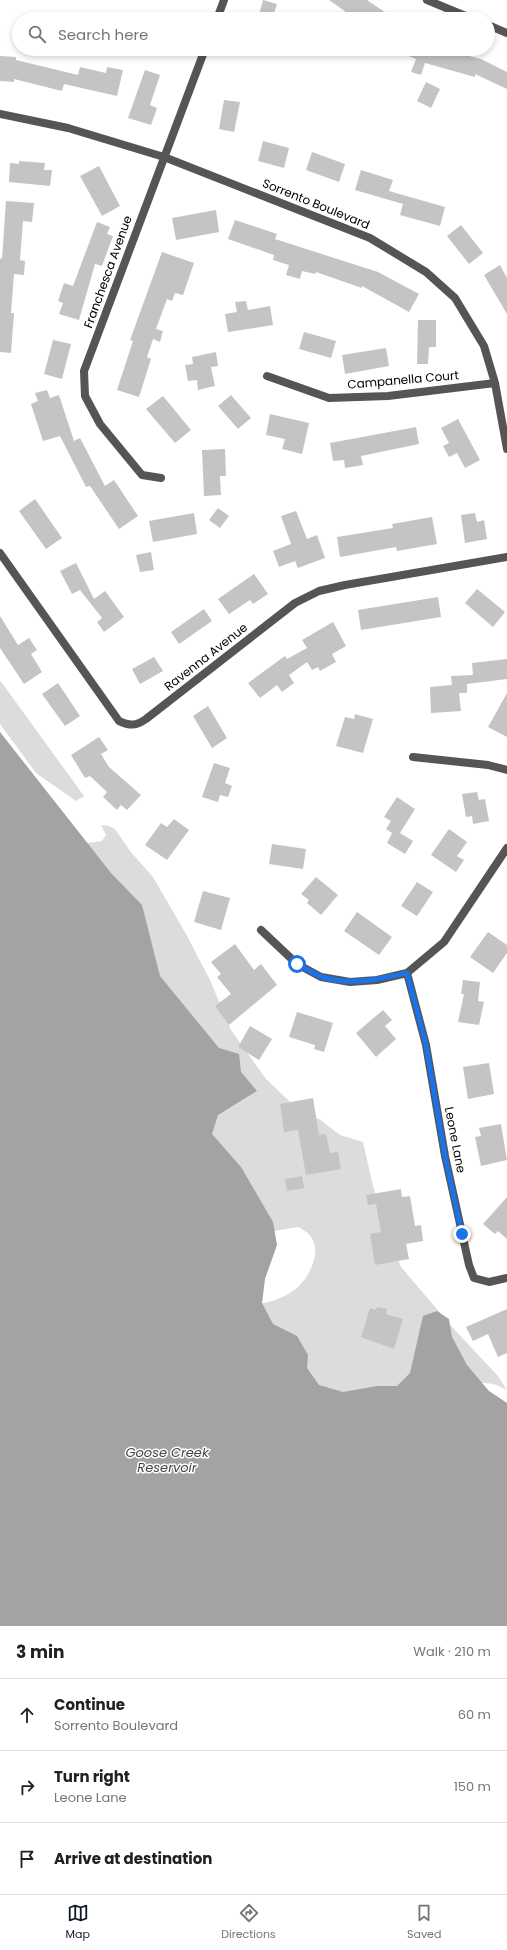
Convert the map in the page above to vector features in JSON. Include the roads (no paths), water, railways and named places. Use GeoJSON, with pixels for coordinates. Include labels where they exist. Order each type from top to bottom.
{"type":"FeatureCollection","features":[{"type":"Feature","properties":{"kind":"street"},"geometry":{"type":"LineString","coordinates":[[220,12],[224,0]]}},
{"type":"Feature","properties":{"kind":"street"},"geometry":{"type":"LineString","coordinates":[[427,0],[456,12]]}},
{"type":"Feature","properties":{"kind":"street"},"geometry":{"type":"LineString","coordinates":[[495,28],[507,33]]}},
{"type":"Feature","properties":{"kind":"street","name":"Franchesca Avenue"},"geometry":{"type":"LineString","coordinates":[[161,478],[142,475],[100,424],[85,396],[84,371],[202,56]]}},
{"type":"Feature","properties":{"kind":"street","name":"Sorrento Boulevard"},"geometry":{"type":"LineString","coordinates":[[0,114],[68,128],[164,157],[370,238],[426,272],[455,298],[484,346],[495,383],[507,449]]}},
{"type":"Feature","properties":{"kind":"street","name":"Campanella Court"},"geometry":{"type":"LineString","coordinates":[[267,376],[329,398],[388,396],[495,383]]}},
{"type":"Feature","properties":{"kind":"street","name":"Ravenna Avenue"},"geometry":{"type":"LineString","coordinates":[[0,553],[119,721],[128,725],[138,725],[295,603],[319,591],[345,585],[507,558]]}},
{"type":"Feature","properties":{"kind":"street"},"geometry":{"type":"LineString","coordinates":[[413,757],[488,765],[507,770]]}},
{"type":"Feature","properties":{"kind":"street"},"geometry":{"type":"LineString","coordinates":[[261,930],[297,964],[321,977],[350,982],[377,980],[407,973],[444,942],[507,848]]}},
{"type":"Feature","properties":{"kind":"street","name":"Leone Lane"},"geometry":{"type":"LineString","coordinates":[[407,973],[426,1045],[445,1156],[469,1265],[474,1278],[489,1282],[507,1278]]}},
{"type":"Feature","properties":{"kind":"water","name":"Goose Creek Reservoir"},"geometry":{"type":"Polygon","coordinates":[[[0,732],[111,873],[142,905],[160,976],[219,1048],[239,1054],[241,1072],[257,1091],[218,1115],[212,1134],[241,1167],[273,1222],[277,1245],[265,1279],[262,1303],[273,1324],[297,1336],[308,1355],[307,1368],[319,1385],[343,1392],[377,1386],[397,1386],[410,1373],[423,1316],[437,1311],[449,1319],[452,1337],[467,1365],[489,1391],[507,1403],[507,1626],[0,1626],[0,732]]]}}]}
